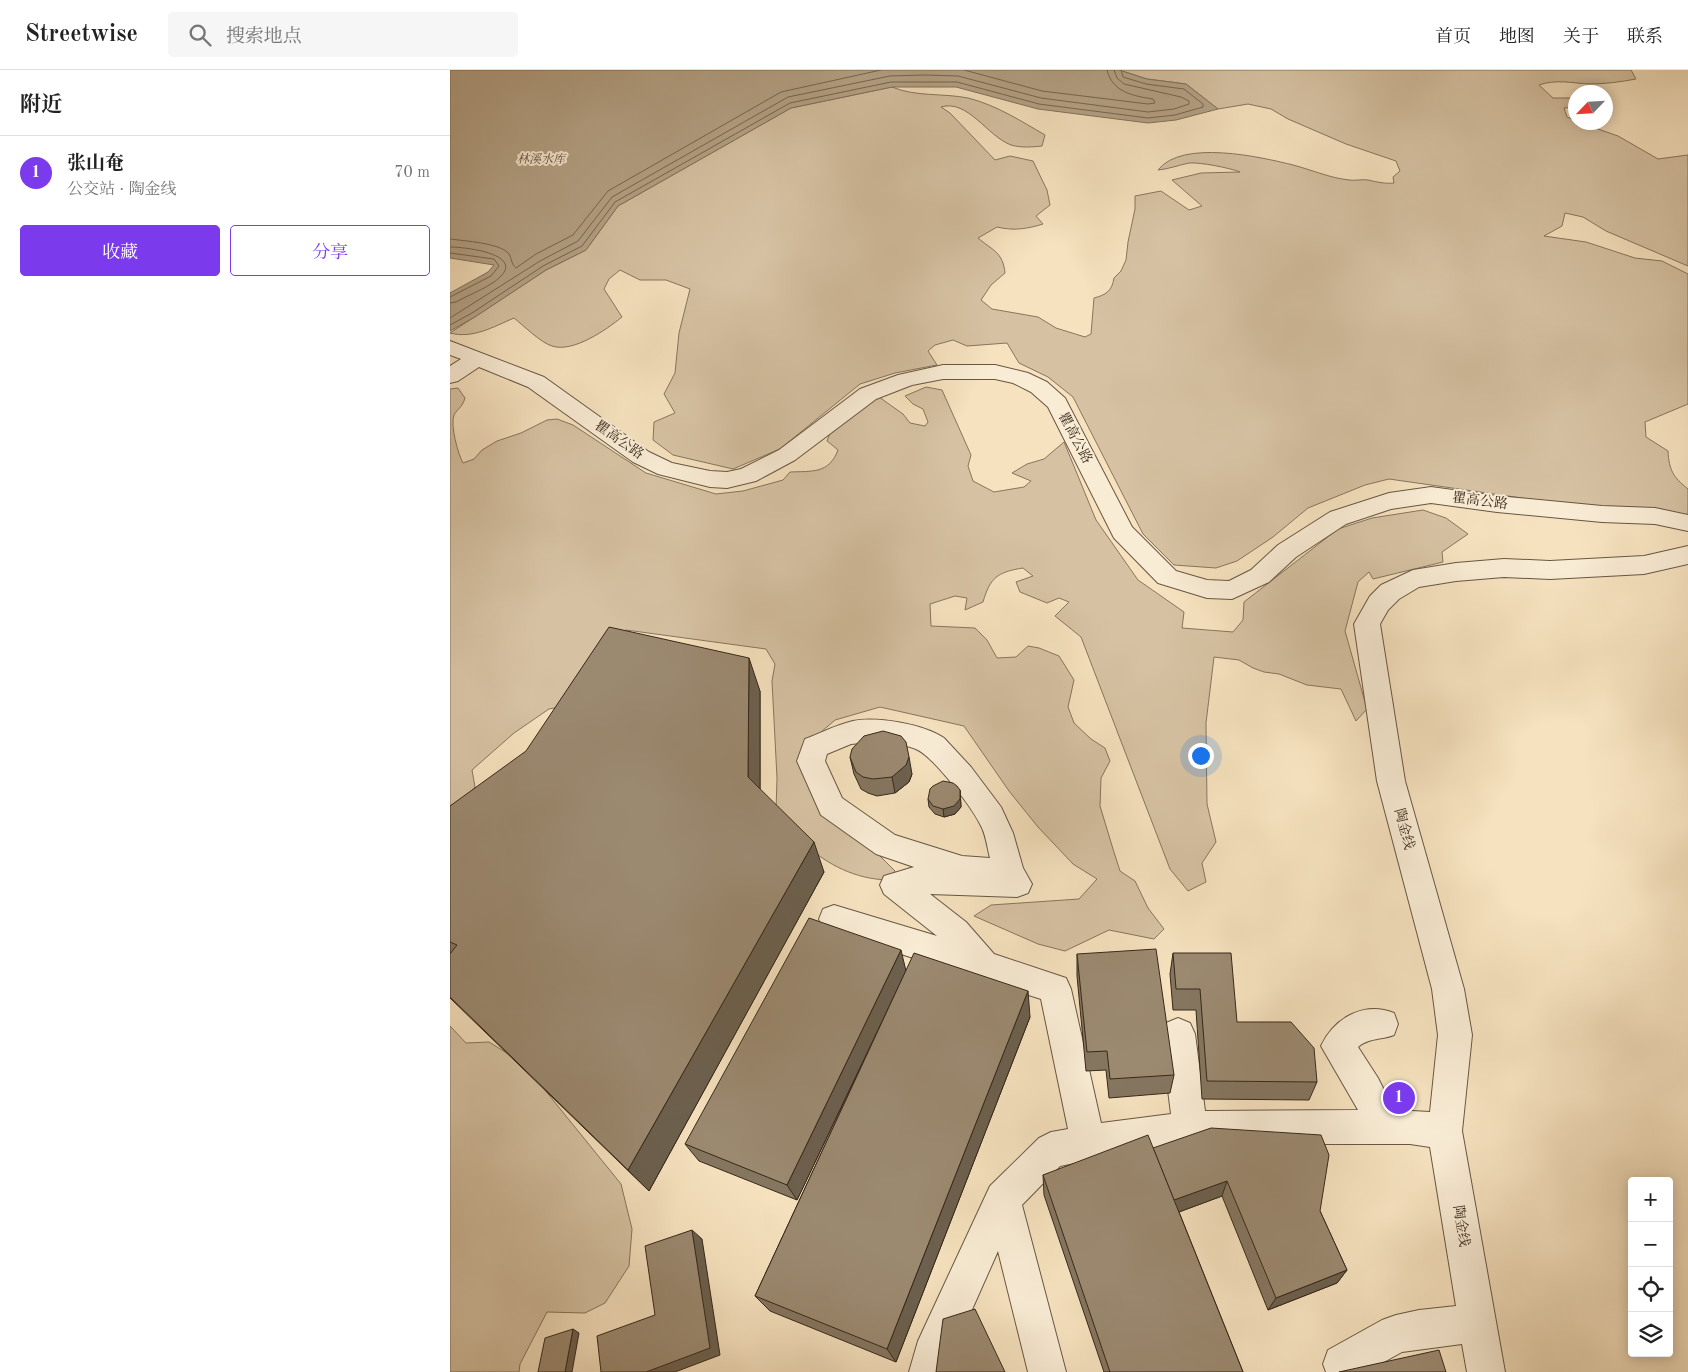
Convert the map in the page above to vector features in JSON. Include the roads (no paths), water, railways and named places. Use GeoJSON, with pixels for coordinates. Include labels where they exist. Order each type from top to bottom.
{"type":"FeatureCollection","features":[{"type":"Feature","properties":{"kind":"street","name":"瞿高公路"},"geometry":{"type":"LineString","coordinates":[[453,348],[536,382],[641,457],[666,469],[710,479],[727,480],[748,475],[787,455],[868,394],[906,380],[943,372],[995,372],[1020,378],[1039,387],[1057,403],[1123,532],[1167,577],[1207,589],[1232,590],[1260,576],[1287,551],[1338,518],[1388,501],[1431,495],[1583,512],[1655,516],[1688,523]]}},
{"type":"Feature","properties":{"kind":"street"},"geometry":{"type":"LineString","coordinates":[[450,376],[478,358]]}},
{"type":"Feature","properties":{"kind":"street","name":"陶金线"},"geometry":{"type":"LineString","coordinates":[[1486,1372],[1445,1131],[1455,1035],[1448,989],[1391,781],[1367,624],[1379,602],[1390,592],[1413,579],[1456,572],[1504,568],[1550,570],[1644,565],[1688,554]]}},
{"type":"Feature","properties":{"kind":"street"},"geometry":{"type":"LineString","coordinates":[[983,965],[955,932],[895,885],[913,880],[1017,884],[1009,872],[992,817],[944,756],[927,741],[898,734],[856,732],[815,746],[811,761],[832,806],[886,845],[962,869],[1009,872]]}},
{"type":"Feature","properties":{"kind":"street"},"geometry":{"type":"LineString","coordinates":[[834,919],[1055,989],[1088,1143]]}},
{"type":"Feature","properties":{"kind":"street"},"geometry":{"type":"LineString","coordinates":[[1382,1024],[1367,1024],[1346,1034],[1338,1046],[1366,1090],[1384,1127]]}},
{"type":"Feature","properties":{"kind":"street"},"geometry":{"type":"LineString","coordinates":[[1178,1034],[1190,1129]]}},
{"type":"Feature","properties":{"kind":"street"},"geometry":{"type":"LineString","coordinates":[[928,1372],[932,1355],[1004,1199],[1050,1150],[1120,1136],[1214,1127],[1410,1127],[1445,1131]]}},
{"type":"Feature","properties":{"kind":"street"},"geometry":{"type":"LineString","coordinates":[[1004,1199],[1047,1372]]}},
{"type":"Feature","properties":{"kind":"street"},"geometry":{"type":"LineString","coordinates":[[1342,1364],[1396,1334],[1419,1329],[1477,1323]]}},
{"type":"Feature","properties":{"kind":"water","name":"林溪水库"},"geometry":{"type":"Polygon","coordinates":[[[450,70],[1119,70],[1147,79],[1186,84],[1218,109],[1176,120],[1148,123],[1038,109],[956,87],[892,87],[791,108],[618,206],[586,250],[546,270],[475,317],[450,331],[450,293],[488,272],[494,265],[450,258],[450,70]]]}},
{"type":"Feature","properties":{"kind":"place","name":"张山奄"},"geometry":{"type":"Point","coordinates":[1399,1098]}}]}
